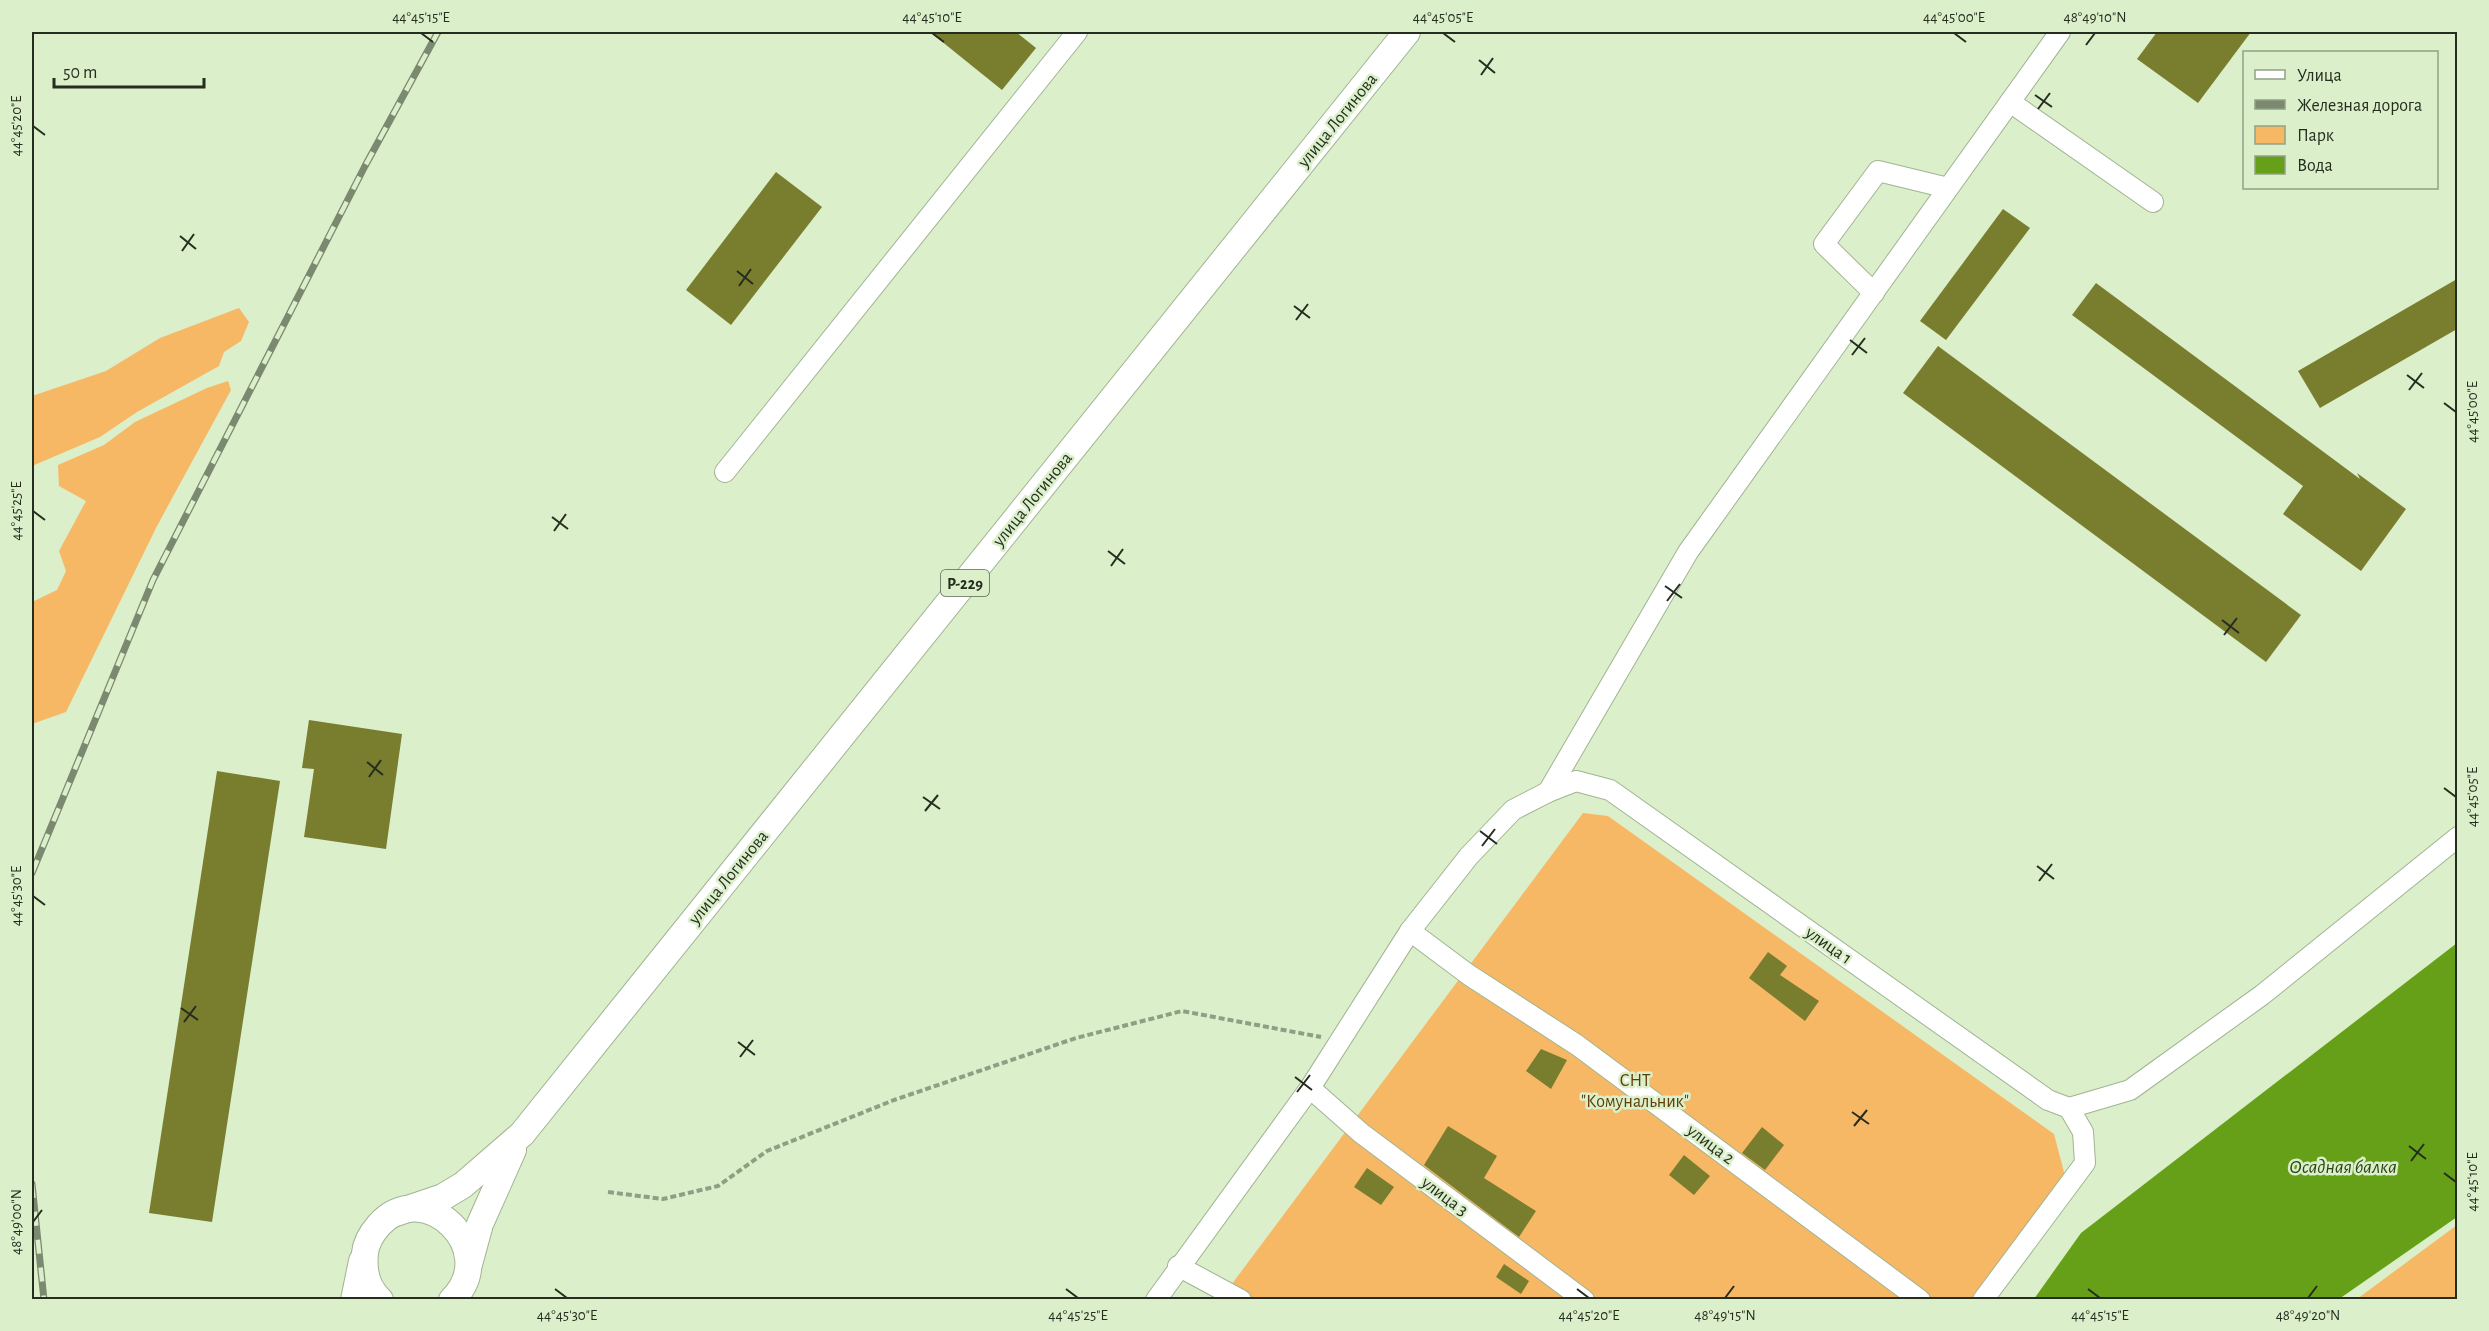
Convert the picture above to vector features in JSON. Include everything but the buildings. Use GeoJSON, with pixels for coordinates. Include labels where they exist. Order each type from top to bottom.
{"type":"FeatureCollection","features":[{"type":"Feature","properties":{"kind":"main road","name":"улица Логинова"},"geometry":{"type":"LineString","coordinates":[[522,1134],[1407,32]]}},
{"type":"Feature","properties":{"kind":"main road"},"geometry":{"type":"LineString","coordinates":[[354,1299],[365,1249],[371,1234],[393,1214],[443,1197],[463,1185],[522,1134]]}},
{"type":"Feature","properties":{"kind":"main road"},"geometry":{"type":"LineString","coordinates":[[452,1299],[465,1280],[488,1204],[522,1134]]}},
{"type":"Feature","properties":{"kind":"main road"},"geometry":{"type":"LineString","coordinates":[[393,1214],[420,1209],[446,1219],[464,1240],[468,1267],[465,1299]]}},
{"type":"Feature","properties":{"kind":"main road"},"geometry":{"type":"LineString","coordinates":[[365,1249],[363,1265],[367,1281],[380,1299]]}},
{"type":"Feature","properties":{"kind":"street"},"geometry":{"type":"LineString","coordinates":[[725,472],[1077,32]]}},
{"type":"Feature","properties":{"kind":"street"},"geometry":{"type":"LineString","coordinates":[[1156,1299],[1310,1088],[1410,931],[1469,855],[1513,810],[1548,792],[1688,552],[2060,32]]}},
{"type":"Feature","properties":{"kind":"street"},"geometry":{"type":"LineString","coordinates":[[2010,102],[2153,202]]}},
{"type":"Feature","properties":{"kind":"street"},"geometry":{"type":"LineString","coordinates":[[1874,293],[1824,244],[1878,171],[1948,188]]}},
{"type":"Feature","properties":{"kind":"street","name":"улица 1"},"geometry":{"type":"LineString","coordinates":[[1548,792],[1576,781],[1610,790],[2048,1100],[2069,1108]]}},
{"type":"Feature","properties":{"kind":"street"},"geometry":{"type":"LineString","coordinates":[[1983,1299],[2085,1163],[2083,1132],[2069,1108],[2130,1090],[2262,995],[2457,837]]}},
{"type":"Feature","properties":{"kind":"street","name":"улица 2"},"geometry":{"type":"LineString","coordinates":[[1410,931],[1469,975],[1577,1045],[1920,1299]]}},
{"type":"Feature","properties":{"kind":"street","name":"улица 3"},"geometry":{"type":"LineString","coordinates":[[1310,1088],[1361,1133],[1584,1299]]}},
{"type":"Feature","properties":{"kind":"street"},"geometry":{"type":"LineString","coordinates":[[1178,1266],[1241,1299]]}},
{"type":"Feature","properties":{"kind":"path"},"geometry":{"type":"LineString","coordinates":[[608,1192],[663,1199],[718,1186],[767,1151],[894,1100],[1076,1038],[1182,1011],[1341,1040]]}},
{"type":"Feature","properties":{"kind":"green space"},"geometry":{"type":"Polygon","coordinates":[[[239,308],[249,322],[241,341],[224,352],[219,366],[137,412],[100,437],[32,466],[32,396],[106,371],[160,338],[239,308]]]}},
{"type":"Feature","properties":{"kind":"green space"},"geometry":{"type":"Polygon","coordinates":[[[228,381],[231,390],[157,526],[66,712],[32,724],[32,602],[57,590],[66,571],[59,551],[86,501],[59,486],[58,465],[104,445],[135,422],[207,388],[228,381]]]}},
{"type":"Feature","properties":{"kind":"green space","name":"СНТ \"Комунальник\""},"geometry":{"type":"Polygon","coordinates":[[[1583,813],[1608,816],[2054,1134],[2065,1176],[1975,1299],[1220,1300],[1583,813]]]}},
{"type":"Feature","properties":{"kind":"green space"},"geometry":{"type":"Polygon","coordinates":[[[2457,1225],[2457,1299],[2357,1299],[2457,1225]]]}},
{"type":"Feature","properties":{"kind":"water","name":"Осадная балка"},"geometry":{"type":"Polygon","coordinates":[[[2457,943],[2457,1217],[2339,1299],[2034,1299],[2081,1233],[2457,943]]]}},
{"type":"Feature","properties":{"kind":"railway"},"geometry":{"type":"LineString","coordinates":[[32,873],[153,580],[365,166],[438,32]]}},
{"type":"Feature","properties":{"kind":"railway"},"geometry":{"type":"LineString","coordinates":[[32,1184],[44,1300]]}}]}
